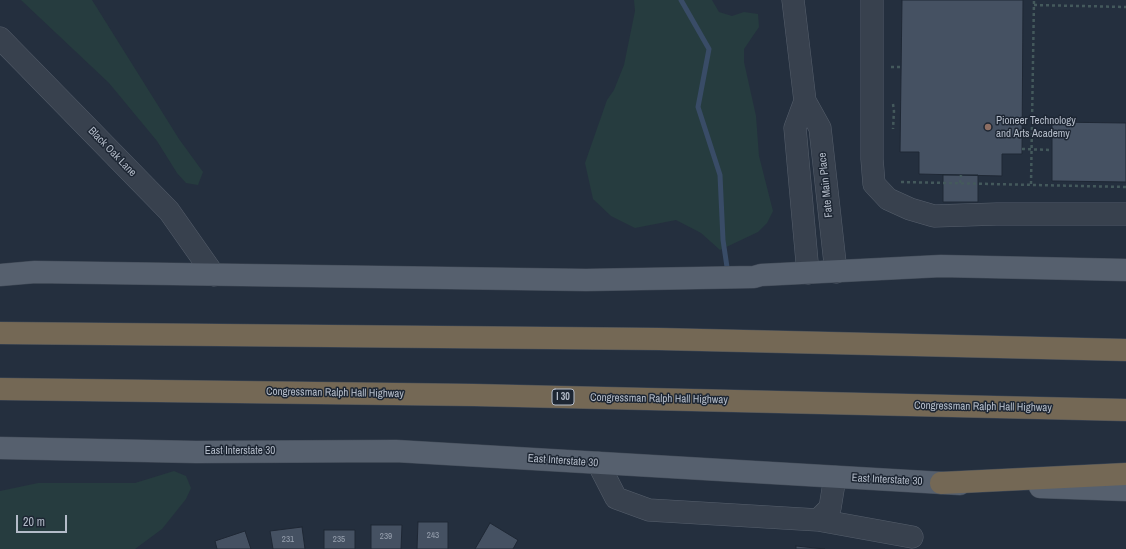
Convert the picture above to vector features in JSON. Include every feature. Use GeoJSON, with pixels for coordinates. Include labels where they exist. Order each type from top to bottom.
{"type":"FeatureCollection","features":[{"type":"Feature","properties":{"kind":"highway"},"geometry":{"type":"LineString","coordinates":[[0,333],[667,339],[1126,350]]}},
{"type":"Feature","properties":{"kind":"highway","name":"Congressman Ralph Hall Highway"},"geometry":{"type":"LineString","coordinates":[[0,389],[474,395],[1126,410]]}},
{"type":"Feature","properties":{"kind":"highway"},"geometry":{"type":"LineString","coordinates":[[941,483],[1126,474]]}},
{"type":"Feature","properties":{"kind":"main road"},"geometry":{"type":"LineString","coordinates":[[0,275],[35,272],[586,280],[754,277],[761,275],[941,266],[1126,270]]}},
{"type":"Feature","properties":{"kind":"main road","name":"East Interstate 30"},"geometry":{"type":"LineString","coordinates":[[0,448],[196,452],[396,450],[941,483],[1126,490]]}},
{"type":"Feature","properties":{"kind":"street","name":"Fate Main Place"},"geometry":{"type":"LineString","coordinates":[[793,0],[805,101],[820,128],[836,272]]}},
{"type":"Feature","properties":{"kind":"street"},"geometry":{"type":"LineString","coordinates":[[872,0],[872,159],[874,184],[888,199],[910,209],[934,216],[997,214],[1126,214]]}},
{"type":"Feature","properties":{"kind":"street","name":"Black Oak Lane"},"geometry":{"type":"LineString","coordinates":[[0,38],[169,211],[214,275]]}},
{"type":"Feature","properties":{"kind":"street","name":"Fate Main Place"},"geometry":{"type":"LineString","coordinates":[[805,101],[795,128],[808,273]]}},
{"type":"Feature","properties":{"kind":"street"},"geometry":{"type":"LineString","coordinates":[[598,463],[616,498],[649,510],[818,520],[912,537]]}},
{"type":"Feature","properties":{"kind":"street"},"geometry":{"type":"LineString","coordinates":[[818,520],[830,508],[835,477]]}},
{"type":"Feature","properties":{"kind":"path"},"geometry":{"type":"LineString","coordinates":[[1030,184],[1032,150],[1034,0]]}},
{"type":"Feature","properties":{"kind":"path"},"geometry":{"type":"LineString","coordinates":[[1034,5],[1126,7]]}},
{"type":"Feature","properties":{"kind":"path"},"geometry":{"type":"LineString","coordinates":[[890,62],[891,71]]}},
{"type":"Feature","properties":{"kind":"path"},"geometry":{"type":"LineString","coordinates":[[891,67],[901,66]]}},
{"type":"Feature","properties":{"kind":"path"},"geometry":{"type":"LineString","coordinates":[[892,101],[894,111],[892,136]]}},
{"type":"Feature","properties":{"kind":"path"},"geometry":{"type":"LineString","coordinates":[[1022,149],[1052,150]]}},
{"type":"Feature","properties":{"kind":"path"},"geometry":{"type":"LineString","coordinates":[[960,183],[961,175]]}},
{"type":"Feature","properties":{"kind":"path"},"geometry":{"type":"LineString","coordinates":[[896,181],[1126,187]]}},
{"type":"Feature","properties":{"kind":"green space"},"geometry":{"type":"Polygon","coordinates":[[[21,0],[92,0],[179,139],[203,172],[198,185],[186,183],[177,173],[157,141],[109,83],[21,0]]]}},
{"type":"Feature","properties":{"kind":"green space"},"geometry":{"type":"Polygon","coordinates":[[[634,0],[712,0],[719,12],[732,16],[744,12],[758,14],[759,27],[744,49],[744,62],[756,116],[759,156],[773,211],[767,223],[758,232],[720,250],[701,233],[676,220],[635,228],[611,216],[593,199],[585,163],[607,100],[614,90],[624,65],[635,11],[634,0]]]}},
{"type":"Feature","properties":{"kind":"green space"},"geometry":{"type":"Polygon","coordinates":[[[174,471],[186,476],[191,488],[186,499],[162,529],[135,549],[0,549],[0,491],[38,483],[135,483],[174,471]]]}},
{"type":"Feature","properties":{"kind":"building"},"geometry":{"type":"Polygon","coordinates":[[[902,0],[1023,0],[1022,154],[1002,154],[1002,176],[919,174],[919,152],[900,152],[902,0]]]}},
{"type":"Feature","properties":{"kind":"building"},"geometry":{"type":"Polygon","coordinates":[[[1052,122],[1126,123],[1126,182],[1052,181],[1052,122]]]}},
{"type":"Feature","properties":{"kind":"building"},"geometry":{"type":"Polygon","coordinates":[[[943,175],[978,175],[978,202],[943,202],[943,175]]]}},
{"type":"Feature","properties":{"kind":"building"},"geometry":{"type":"Polygon","coordinates":[[[418,522],[448,522],[448,549],[417,549],[418,522]]]}},
{"type":"Feature","properties":{"kind":"building"},"geometry":{"type":"Polygon","coordinates":[[[490,523],[518,540],[513,549],[475,549],[490,523]]]}},
{"type":"Feature","properties":{"kind":"building"},"geometry":{"type":"Polygon","coordinates":[[[371,525],[402,525],[401,549],[371,549],[371,525]]]}},
{"type":"Feature","properties":{"kind":"building"},"geometry":{"type":"Polygon","coordinates":[[[302,527],[305,549],[273,549],[270,531],[302,527]]]}},
{"type":"Feature","properties":{"kind":"building"},"geometry":{"type":"Polygon","coordinates":[[[324,530],[355,530],[355,549],[324,549],[324,530]]]}},
{"type":"Feature","properties":{"kind":"building"},"geometry":{"type":"Polygon","coordinates":[[[245,531],[251,549],[217,549],[215,541],[245,531]]]}},
{"type":"Feature","properties":{"kind":"building"},"geometry":{"type":"Polygon","coordinates":[[[796,546],[825,549],[796,549],[796,546]]]}},
{"type":"Feature","properties":{"kind":"waterway"},"geometry":{"type":"LineString","coordinates":[[681,0],[709,49],[698,107],[720,175],[723,240],[727,267]]}},
{"type":"Feature","properties":{"kind":"place","name":"Pioneer Technology and Arts Academy"},"geometry":{"type":"Point","coordinates":[988,127]}}]}
